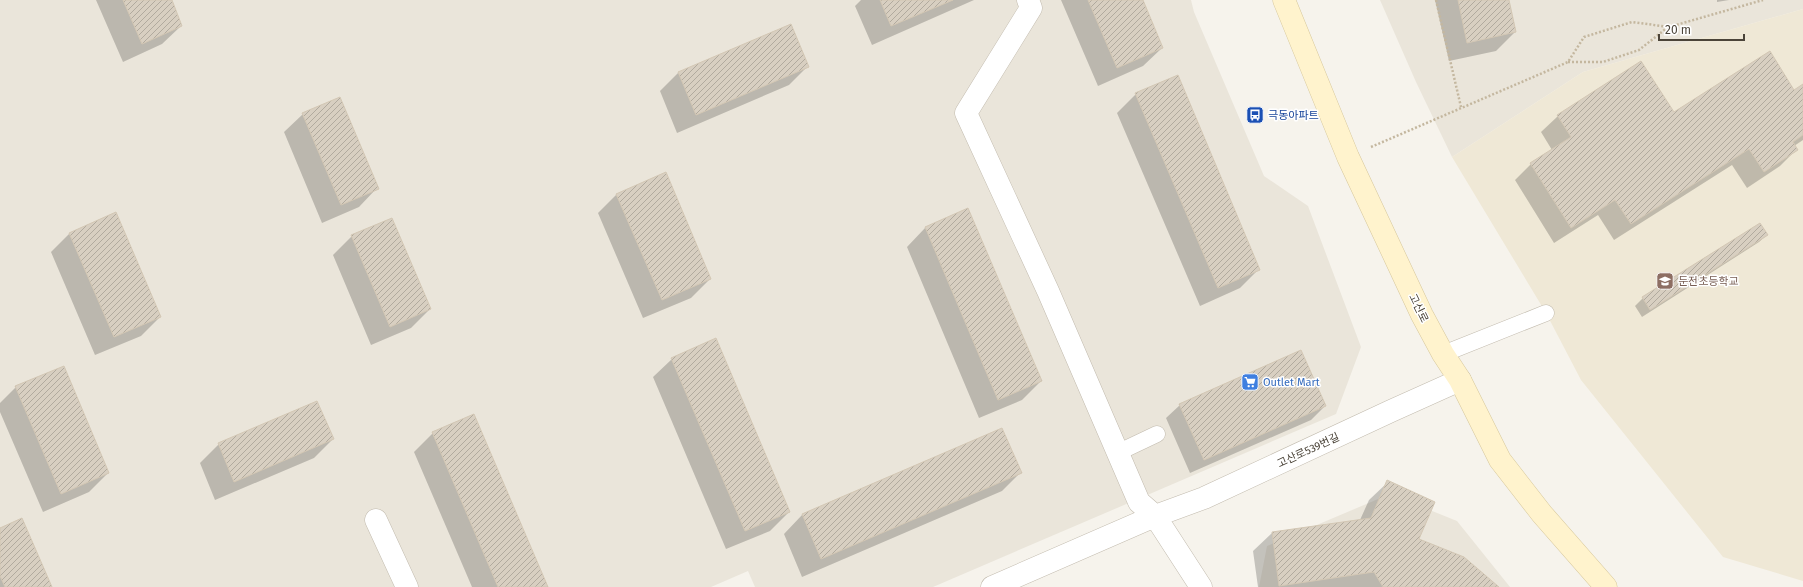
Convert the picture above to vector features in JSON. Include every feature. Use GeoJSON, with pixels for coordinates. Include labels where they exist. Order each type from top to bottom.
{"type":"FeatureCollection","features":[{"type":"Feature","properties":{"kind":"street"},"geometry":{"type":"LineString","coordinates":[[1028,0],[1031,8],[966,113],[1048,291],[1139,502],[1155,516],[1201,587]]}},
{"type":"Feature","properties":{"kind":"street","name":"고산로"},"geometry":{"type":"LineString","coordinates":[[1284,0],[1348,157],[1422,316],[1443,354],[1460,380],[1500,460],[1542,514],[1606,587]]}},
{"type":"Feature","properties":{"kind":"street","name":"고산로539번길"},"geometry":{"type":"LineString","coordinates":[[992,587],[1155,516],[1204,498],[1391,410],[1460,380]]}},
{"type":"Feature","properties":{"kind":"street"},"geometry":{"type":"LineString","coordinates":[[376,520],[407,587]]}},
{"type":"Feature","properties":{"kind":"lane"},"geometry":{"type":"LineString","coordinates":[[1443,354],[1546,313]]}},
{"type":"Feature","properties":{"kind":"lane"},"geometry":{"type":"LineString","coordinates":[[1117,452],[1156,434]]}},
{"type":"Feature","properties":{"kind":"path"},"geometry":{"type":"LineString","coordinates":[[1436,0],[1461,107]]}},
{"type":"Feature","properties":{"kind":"path"},"geometry":{"type":"LineString","coordinates":[[1348,157],[1568,62],[1603,62],[1639,50],[1668,27],[1763,0]]}},
{"type":"Feature","properties":{"kind":"path"},"geometry":{"type":"LineString","coordinates":[[1568,62],[1584,37],[1632,22],[1668,27]]}},
{"type":"Feature","properties":{"kind":"shaded area"},"geometry":{"type":"Polygon","coordinates":[[[0,0],[1191,0],[1194,12],[1264,176],[1308,206],[1361,347],[1336,414],[933,587],[755,587],[748,571],[711,587],[0,587],[0,0]]]}},
{"type":"Feature","properties":{"kind":"shaded area"},"geometry":{"type":"Polygon","coordinates":[[[1380,0],[1803,0],[1803,9],[1583,72],[1452,157],[1416,82],[1380,0]]]}},
{"type":"Feature","properties":{"kind":"shaded area","name":"둔전초등학교"},"geometry":{"type":"Polygon","coordinates":[[[1803,9],[1803,581],[1723,557],[1581,380],[1546,313],[1452,157],[1583,72],[1803,9]]]}},
{"type":"Feature","properties":{"kind":"shaded area"},"geometry":{"type":"Polygon","coordinates":[[[1390,494],[1457,521],[1510,587],[1259,587],[1267,546],[1390,494]]]}},
{"type":"Feature","properties":{"kind":"building"},"geometry":{"type":"Polygon","coordinates":[[[123,0],[172,0],[182,26],[142,44],[123,0]]]}},
{"type":"Feature","properties":{"kind":"building"},"geometry":{"type":"Polygon","coordinates":[[[880,0],[953,0],[891,26],[880,0]]]}},
{"type":"Feature","properties":{"kind":"building"},"geometry":{"type":"Polygon","coordinates":[[[1088,0],[1143,0],[1163,48],[1117,68],[1088,0]]]}},
{"type":"Feature","properties":{"kind":"building"},"geometry":{"type":"Polygon","coordinates":[[[1458,0],[1509,0],[1516,32],[1467,43],[1458,0]]]}},
{"type":"Feature","properties":{"kind":"building"},"geometry":{"type":"Polygon","coordinates":[[[791,24],[809,67],[696,115],[678,72],[791,24]]]}},
{"type":"Feature","properties":{"kind":"building"},"geometry":{"type":"Polygon","coordinates":[[[1770,51],[1794,90],[1803,84],[1803,135],[1793,142],[1798,150],[1764,172],[1749,149],[1631,224],[1615,200],[1571,228],[1530,163],[1571,137],[1557,115],[1641,61],[1674,112],[1770,51]]]}},
{"type":"Feature","properties":{"kind":"building"},"geometry":{"type":"Polygon","coordinates":[[[1178,75],[1260,270],[1218,288],[1135,93],[1178,75]]]}},
{"type":"Feature","properties":{"kind":"building"},"geometry":{"type":"Polygon","coordinates":[[[340,97],[379,189],[341,205],[302,113],[340,97]]]}},
{"type":"Feature","properties":{"kind":"building"},"geometry":{"type":"Polygon","coordinates":[[[666,172],[711,279],[662,300],[616,194],[666,172]]]}},
{"type":"Feature","properties":{"kind":"building"},"geometry":{"type":"Polygon","coordinates":[[[968,208],[1042,381],[998,400],[925,227],[968,208]]]}},
{"type":"Feature","properties":{"kind":"building"},"geometry":{"type":"Polygon","coordinates":[[[116,212],[161,317],[114,337],[69,233],[116,212]]]}},
{"type":"Feature","properties":{"kind":"building"},"geometry":{"type":"Polygon","coordinates":[[[392,218],[431,309],[390,327],[351,235],[392,218]]]}},
{"type":"Feature","properties":{"kind":"building"},"geometry":{"type":"Polygon","coordinates":[[[1760,223],[1768,235],[1650,310],[1642,297],[1760,223]]]}},
{"type":"Feature","properties":{"kind":"building"},"geometry":{"type":"Polygon","coordinates":[[[716,338],[790,512],[745,531],[671,358],[716,338]]]}},
{"type":"Feature","properties":{"kind":"building"},"geometry":{"type":"Polygon","coordinates":[[[1301,350],[1326,406],[1204,460],[1179,404],[1301,350]]]}},
{"type":"Feature","properties":{"kind":"building"},"geometry":{"type":"Polygon","coordinates":[[[64,366],[109,473],[61,494],[15,386],[64,366]]]}},
{"type":"Feature","properties":{"kind":"building"},"geometry":{"type":"Polygon","coordinates":[[[317,401],[334,439],[234,482],[218,443],[317,401]]]}},
{"type":"Feature","properties":{"kind":"building"},"geometry":{"type":"Polygon","coordinates":[[[474,414],[548,587],[498,587],[432,432],[474,414]]]}},
{"type":"Feature","properties":{"kind":"building"},"geometry":{"type":"Polygon","coordinates":[[[1002,428],[1022,473],[821,559],[802,514],[1002,428]]]}},
{"type":"Feature","properties":{"kind":"building"},"geometry":{"type":"Polygon","coordinates":[[[1387,480],[1435,502],[1419,539],[1464,557],[1499,587],[1383,587],[1374,572],[1279,586],[1272,532],[1371,518],[1387,480]]]}},
{"type":"Feature","properties":{"kind":"building"},"geometry":{"type":"Polygon","coordinates":[[[22,518],[52,587],[5,587],[0,576],[0,528],[22,518]]]}},
{"type":"Feature","properties":{"kind":"place","name":"극동아파트"},"geometry":{"type":"Point","coordinates":[1255,115]}},
{"type":"Feature","properties":{"kind":"place","name":"둔전초등학교"},"geometry":{"type":"Point","coordinates":[1665,281]}},
{"type":"Feature","properties":{"kind":"place","name":"Outlet Mart"},"geometry":{"type":"Point","coordinates":[1250,382]}}]}
